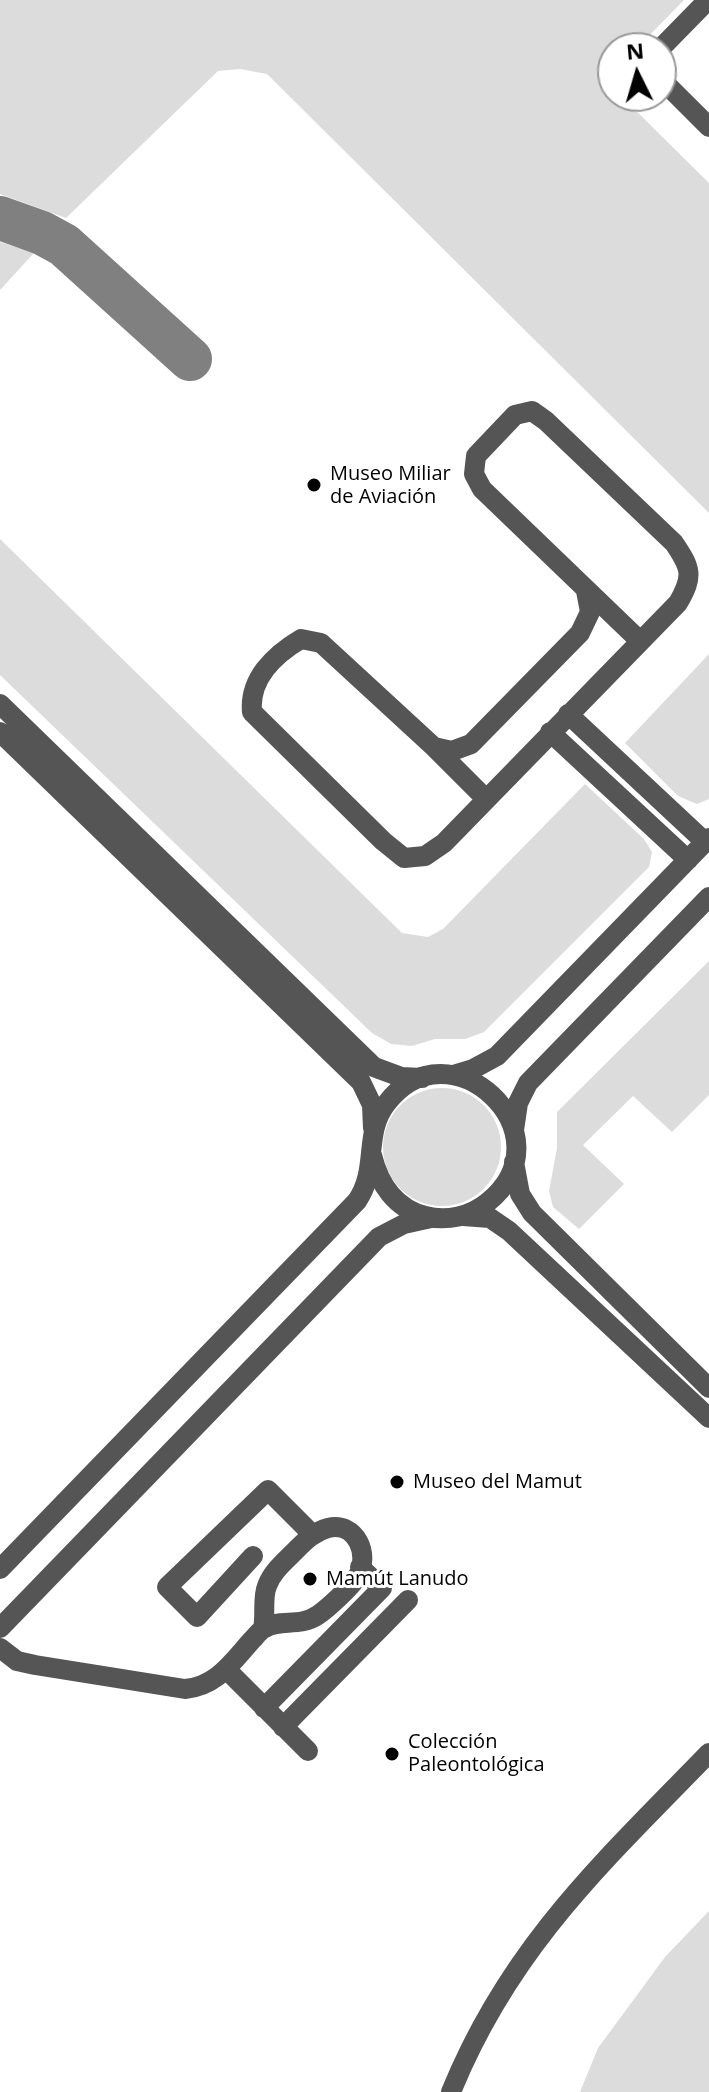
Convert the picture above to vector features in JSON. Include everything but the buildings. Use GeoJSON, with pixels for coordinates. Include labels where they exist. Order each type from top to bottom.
{"type":"FeatureCollection","features":[{"type":"Feature","properties":{"kind":"street"},"geometry":{"type":"LineString","coordinates":[[677,32],[708,0]]}},
{"type":"Feature","properties":{"kind":"street"},"geometry":{"type":"LineString","coordinates":[[677,95],[709,127]]}},
{"type":"Feature","properties":{"kind":"street"},"geometry":{"type":"LineString","coordinates":[[486,799],[321,643],[301,639],[286,648],[255,682],[251,696],[252,712],[383,841],[404,858],[425,856],[444,843],[678,603],[690,583],[687,561],[674,543],[532,411],[515,415],[476,456],[474,474],[482,489],[640,641]]}},
{"type":"Feature","properties":{"kind":"street"},"geometry":{"type":"LineString","coordinates":[[434,747],[452,751],[471,744],[580,633],[590,612],[586,591]]}},
{"type":"Feature","properties":{"kind":"street"},"geometry":{"type":"LineString","coordinates":[[0,704],[374,1067],[401,1077],[443,1075],[472,1081],[489,1091],[503,1105],[512,1123],[520,1194],[532,1213],[709,1388]]}},
{"type":"Feature","properties":{"kind":"street"},"geometry":{"type":"LineString","coordinates":[[0,1569],[357,1201],[367,1183],[377,1119],[386,1103],[399,1090],[416,1081],[473,1069],[497,1056],[707,840],[568,714]]}},
{"type":"Feature","properties":{"kind":"street"},"geometry":{"type":"LineString","coordinates":[[0,732],[361,1082],[372,1105],[372,1146],[380,1180],[396,1200],[426,1216],[490,1218],[509,1231],[709,1418]]}},
{"type":"Feature","properties":{"kind":"street"},"geometry":{"type":"LineString","coordinates":[[550,732],[688,860]]}},
{"type":"Feature","properties":{"kind":"street"},"geometry":{"type":"LineString","coordinates":[[0,1628],[379,1237],[404,1224],[453,1217],[481,1208],[496,1196],[507,1180],[515,1152],[515,1111],[528,1083],[709,897]]}},
{"type":"Feature","properties":{"kind":"street"},"geometry":{"type":"LineString","coordinates":[[253,1556],[197,1617],[167,1587],[268,1490],[312,1534]]}},
{"type":"Feature","properties":{"kind":"street"},"geometry":{"type":"LineString","coordinates":[[0,1648],[17,1661],[35,1665],[185,1689],[207,1685],[263,1628],[275,1624],[297,1624],[320,1614],[357,1577],[362,1548],[356,1536],[344,1529],[330,1527],[312,1534],[274,1573],[265,1589],[263,1628]]}},
{"type":"Feature","properties":{"kind":"street"},"geometry":{"type":"LineString","coordinates":[[225,1531],[274,1573]]}},
{"type":"Feature","properties":{"kind":"street"},"geometry":{"type":"LineString","coordinates":[[264,1708],[382,1588],[360,1567]]}},
{"type":"Feature","properties":{"kind":"street"},"geometry":{"type":"LineString","coordinates":[[283,1727],[408,1600]]}},
{"type":"Feature","properties":{"kind":"street"},"geometry":{"type":"LineString","coordinates":[[297,1624],[324,1648]]}},
{"type":"Feature","properties":{"kind":"street"},"geometry":{"type":"LineString","coordinates":[[226,1669],[308,1751]]}},
{"type":"Feature","properties":{"kind":"street"},"geometry":{"type":"LineString","coordinates":[[451,2092],[497,1998],[535,1940],[580,1886],[709,1753]]}},
{"type":"Feature","properties":{"kind":"shaded area"},"geometry":{"type":"Polygon","coordinates":[[[0,0],[684,0],[653,32],[597,32],[597,112],[637,112],[709,183],[709,513],[267,74],[240,69],[218,71],[66,218],[0,194],[0,0]]]}},
{"type":"Feature","properties":{"kind":"shaded area"},"geometry":{"type":"Polygon","coordinates":[[[0,242],[34,253],[0,290],[0,242]]]}},
{"type":"Feature","properties":{"kind":"shaded area"},"geometry":{"type":"Polygon","coordinates":[[[0,539],[402,933],[428,937],[443,929],[585,784],[644,839],[652,852],[649,867],[484,1032],[465,1039],[435,1039],[412,1046],[391,1044],[372,1033],[0,675],[0,539]]]}},
{"type":"Feature","properties":{"kind":"shaded area"},"geometry":{"type":"Polygon","coordinates":[[[709,654],[709,799],[697,804],[678,796],[625,743],[709,654]]]}},
{"type":"Feature","properties":{"kind":"shaded area"},"geometry":{"type":"Polygon","coordinates":[[[709,961],[709,1095],[672,1132],[633,1096],[583,1145],[624,1184],[579,1229],[553,1207],[549,1191],[557,1148],[557,1112],[709,961]]]}},
{"type":"Feature","properties":{"kind":"shaded area"},"geometry":{"type":"Polygon","coordinates":[[[442,1088],[475,1098],[491,1114],[501,1147],[491,1180],[475,1196],[442,1206],[409,1196],[393,1180],[383,1147],[393,1114],[409,1098],[442,1088]]]}},
{"type":"Feature","properties":{"kind":"shaded area"},"geometry":{"type":"Polygon","coordinates":[[[709,1911],[709,2092],[580,2092],[598,2048],[665,1957],[709,1911]]]}},
{"type":"Feature","properties":{"kind":"taxiway"},"geometry":{"type":"LineString","coordinates":[[0,218],[42,233],[64,245],[190,359]]}},
{"type":"Feature","properties":{"kind":"place","name":"Museo Miliar de Aviación"},"geometry":{"type":"Point","coordinates":[314,485]}},
{"type":"Feature","properties":{"kind":"place","name":"Museo del Mamut"},"geometry":{"type":"Point","coordinates":[397,1482]}},
{"type":"Feature","properties":{"kind":"place","name":"Mamút Lanudo"},"geometry":{"type":"Point","coordinates":[310,1579]}},
{"type":"Feature","properties":{"kind":"place","name":"Colección Paleontológica"},"geometry":{"type":"Point","coordinates":[392,1754]}}]}
